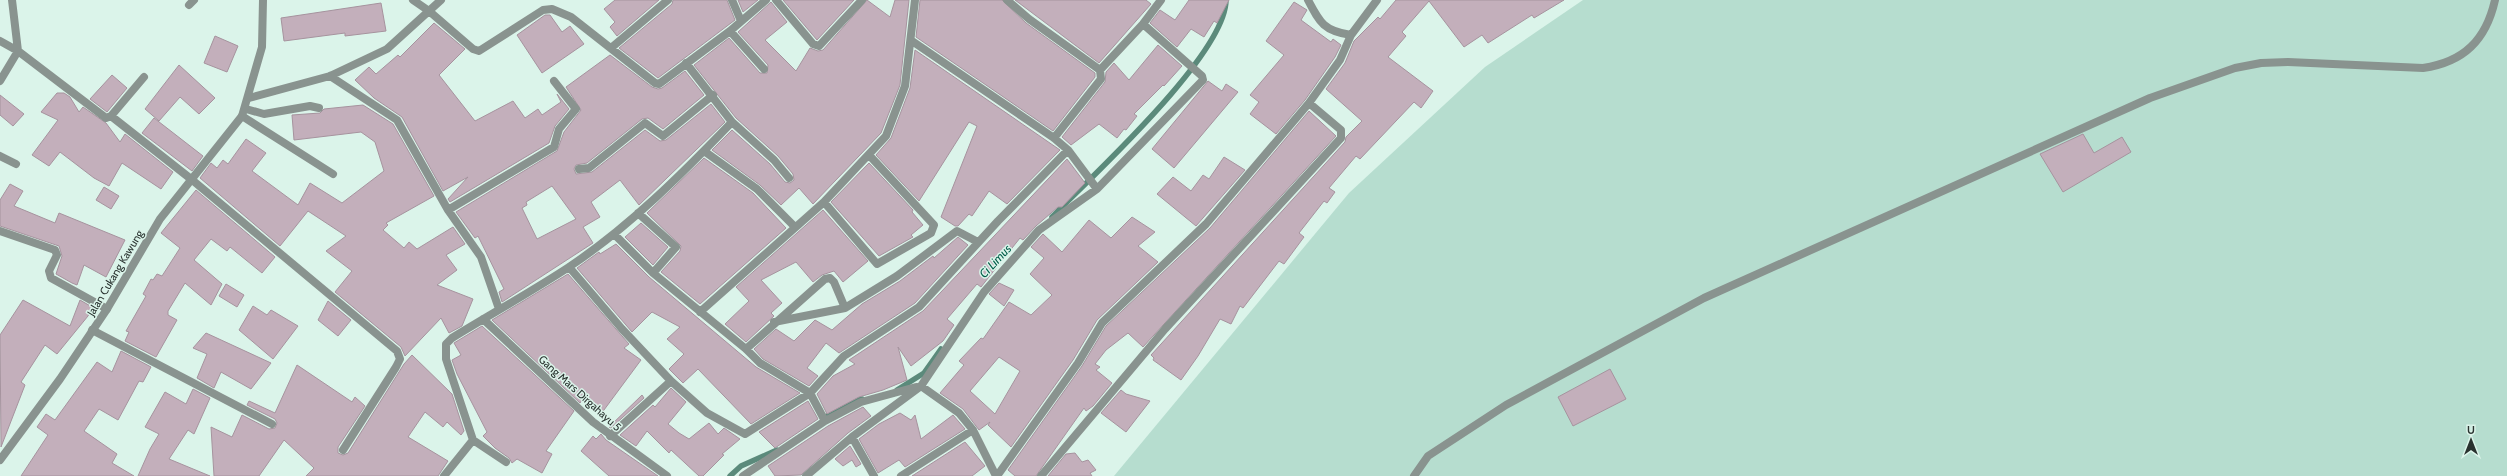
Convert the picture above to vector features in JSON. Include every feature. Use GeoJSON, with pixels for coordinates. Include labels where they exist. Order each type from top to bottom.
{"type":"FeatureCollection","features":[{"type":"Feature","properties":{"kind":"street"},"geometry":{"type":"LineString","coordinates":[[0,81],[18,51],[12,0]]}},
{"type":"Feature","properties":{"kind":"street","name":"Jalan Cukang Kawung"},"geometry":{"type":"LineString","coordinates":[[0,460],[107,309],[160,219],[244,112],[262,47],[263,0]]}},
{"type":"Feature","properties":{"kind":"street"},"geometry":{"type":"LineString","coordinates":[[412,0],[429,11],[473,49],[479,51],[543,10],[552,9],[570,17],[654,83],[663,82],[730,31],[766,0]]}},
{"type":"Feature","properties":{"kind":"street"},"geometry":{"type":"LineString","coordinates":[[248,98],[330,76],[387,49],[441,0]]}},
{"type":"Feature","properties":{"kind":"street"},"geometry":{"type":"LineString","coordinates":[[611,48],[668,0]]}},
{"type":"Feature","properties":{"kind":"street"},"geometry":{"type":"LineString","coordinates":[[732,0],[742,21]]}},
{"type":"Feature","properties":{"kind":"street"},"geometry":{"type":"LineString","coordinates":[[776,0],[813,44],[819,46],[862,0]]}},
{"type":"Feature","properties":{"kind":"street"},"geometry":{"type":"LineString","coordinates":[[700,312],[824,202],[886,136],[904,86],[912,41],[915,0]]}},
{"type":"Feature","properties":{"kind":"street"},"geometry":{"type":"LineString","coordinates":[[1007,0],[1029,20],[1100,70],[1101,79],[1054,138]]}},
{"type":"Feature","properties":{"kind":"street"},"geometry":{"type":"LineString","coordinates":[[1100,70],[1143,24],[1161,0]]}},
{"type":"Feature","properties":{"kind":"street"},"geometry":{"type":"LineString","coordinates":[[1308,0],[1318,21],[1333,32],[1351,35]]}},
{"type":"Feature","properties":{"kind":"street"},"geometry":{"type":"LineString","coordinates":[[921,386],[959,413],[973,430],[997,476],[1078,363],[1102,323],[1206,224],[1309,103],[1340,60],[1351,35],[1378,0]]}},
{"type":"Feature","properties":{"kind":"street"},"geometry":{"type":"LineString","coordinates":[[1414,476],[1428,456],[1506,405],[1704,298],[2150,98],[2235,68],[2261,63],[2288,62],[2423,68],[2440,65],[2456,59],[2475,44],[2491,19],[2495,0]]}},
{"type":"Feature","properties":{"kind":"street"},"geometry":{"type":"LineString","coordinates":[[806,476],[852,437],[921,386],[984,292],[1039,230],[1097,189],[1202,80],[1202,76],[1143,24]]}},
{"type":"Feature","properties":{"kind":"street"},"geometry":{"type":"LineString","coordinates":[[730,31],[764,69]]}},
{"type":"Feature","properties":{"kind":"street"},"geometry":{"type":"LineString","coordinates":[[0,41],[18,51],[100,116],[106,118],[111,116],[144,78]]}},
{"type":"Feature","properties":{"kind":"street"},"geometry":{"type":"LineString","coordinates":[[912,41],[1054,138],[1068,150],[1097,189]]}},
{"type":"Feature","properties":{"kind":"street"},"geometry":{"type":"LineString","coordinates":[[686,63],[713,95],[732,122],[774,160],[790,178]]}},
{"type":"Feature","properties":{"kind":"street"},"geometry":{"type":"LineString","coordinates":[[330,76],[397,120],[448,210],[481,257],[499,309]]}},
{"type":"Feature","properties":{"kind":"street"},"geometry":{"type":"LineString","coordinates":[[448,210],[554,147],[559,129],[576,109],[554,81]]}},
{"type":"Feature","properties":{"kind":"street"},"geometry":{"type":"LineString","coordinates":[[579,169],[589,168],[646,123],[650,125],[659,135],[663,136],[713,95]]}},
{"type":"Feature","properties":{"kind":"street"},"geometry":{"type":"LineString","coordinates":[[1041,476],[1165,329],[1341,138],[1341,130],[1309,103]]}},
{"type":"Feature","properties":{"kind":"street"},"geometry":{"type":"LineString","coordinates":[[244,112],[264,114],[310,106],[319,108]]}},
{"type":"Feature","properties":{"kind":"street"},"geometry":{"type":"LineString","coordinates":[[244,112],[332,174]]}},
{"type":"Feature","properties":{"kind":"street"},"geometry":{"type":"LineString","coordinates":[[111,116],[191,179],[397,351],[400,359],[396,367],[343,450]]}},
{"type":"Feature","properties":{"kind":"street"},"geometry":{"type":"LineString","coordinates":[[506,462],[473,440],[446,359],[445,348],[452,338],[569,267],[614,234],[704,151],[732,122]]}},
{"type":"Feature","properties":{"kind":"street"},"geometry":{"type":"LineString","coordinates":[[569,267],[622,329],[671,381],[707,413],[745,434],[810,393],[844,356],[919,307],[978,242],[1068,150]]}},
{"type":"Feature","properties":{"kind":"street"},"geometry":{"type":"LineString","coordinates":[[704,151],[757,189],[795,227]]}},
{"type":"Feature","properties":{"kind":"street"},"geometry":{"type":"LineString","coordinates":[[824,202],[874,262],[881,263],[931,233],[934,225],[868,155]]}},
{"type":"Feature","properties":{"kind":"street"},"geometry":{"type":"LineString","coordinates":[[0,156],[16,164]]}},
{"type":"Feature","properties":{"kind":"street"},"geometry":{"type":"LineString","coordinates":[[638,213],[676,247],[653,273]]}},
{"type":"Feature","properties":{"kind":"street"},"geometry":{"type":"LineString","coordinates":[[0,231],[55,250],[57,255],[49,271],[51,278],[107,309]]}},
{"type":"Feature","properties":{"kind":"street"},"geometry":{"type":"LineString","coordinates":[[774,322],[845,308],[897,276],[957,231],[978,242]]}},
{"type":"Feature","properties":{"kind":"street"},"geometry":{"type":"LineString","coordinates":[[614,234],[653,273],[746,349],[760,363],[810,393],[826,421]]}},
{"type":"Feature","properties":{"kind":"street"},"geometry":{"type":"LineString","coordinates":[[746,349],[774,322],[825,279],[830,278],[834,282],[845,308]]}},
{"type":"Feature","properties":{"kind":"street","name":"Gang Mars Dirgahayu 5"},"geometry":{"type":"LineString","coordinates":[[483,319],[610,436],[667,476]]}},
{"type":"Feature","properties":{"kind":"street"},"geometry":{"type":"LineString","coordinates":[[92,330],[272,424]]}},
{"type":"Feature","properties":{"kind":"street"},"geometry":{"type":"LineString","coordinates":[[610,436],[671,381]]}},
{"type":"Feature","properties":{"kind":"street"},"geometry":{"type":"LineString","coordinates":[[743,476],[826,421],[861,402],[921,386]]}},
{"type":"Feature","properties":{"kind":"street"},"geometry":{"type":"LineString","coordinates":[[901,476],[973,430]]}},
{"type":"Feature","properties":{"kind":"street"},"geometry":{"type":"LineString","coordinates":[[852,437],[874,476]]}},
{"type":"Feature","properties":{"kind":"street"},"geometry":{"type":"LineString","coordinates":[[444,476],[473,440]]}},
{"type":"Feature","properties":{"kind":"green space"},"geometry":{"type":"Polygon","coordinates":[[[1583,0],[2507,0],[2507,476],[1114,476],[1349,193],[1485,67],[1583,0]]]}},
{"type":"Feature","properties":{"kind":"building"},"geometry":{"type":"Polygon","coordinates":[[[615,0],[659,0],[617,36],[610,27],[615,22],[604,9],[615,0]]]}},
{"type":"Feature","properties":{"kind":"building"},"geometry":{"type":"Polygon","coordinates":[[[673,0],[727,0],[735,20],[658,78],[619,48],[672,4],[673,0]]]}},
{"type":"Feature","properties":{"kind":"building"},"geometry":{"type":"Polygon","coordinates":[[[738,0],[758,0],[743,12],[738,0]]]}},
{"type":"Feature","properties":{"kind":"building"},"geometry":{"type":"Polygon","coordinates":[[[783,0],[854,0],[817,40],[783,0]]]}},
{"type":"Feature","properties":{"kind":"building"},"geometry":{"type":"Polygon","coordinates":[[[867,0],[890,17],[895,0],[909,0],[900,85],[881,133],[813,204],[799,188],[781,205],[760,185],[712,150],[732,130],[770,164],[785,182],[790,183],[794,180],[793,174],[778,156],[736,118],[694,65],[729,38],[760,73],[767,73],[768,65],[738,32],[771,2],[787,22],[765,40],[796,71],[810,48],[818,51],[823,50],[867,0]]]}},
{"type":"Feature","properties":{"kind":"building"},"geometry":{"type":"Polygon","coordinates":[[[920,0],[1002,0],[1026,23],[1095,73],[1095,77],[1053,131],[916,37],[920,0]]]}},
{"type":"Feature","properties":{"kind":"building"},"geometry":{"type":"Polygon","coordinates":[[[1015,0],[1146,0],[1151,4],[1099,63],[1015,0]]]}},
{"type":"Feature","properties":{"kind":"building"},"geometry":{"type":"Polygon","coordinates":[[[1189,0],[1229,0],[1217,23],[1214,21],[1204,37],[1191,29],[1177,47],[1150,23],[1160,10],[1175,20],[1189,0]]]}},
{"type":"Feature","properties":{"kind":"building"},"geometry":{"type":"Polygon","coordinates":[[[1396,0],[1564,0],[1534,18],[1532,15],[1488,43],[1482,35],[1464,47],[1429,1],[1402,32],[1406,36],[1388,57],[1433,91],[1421,108],[1414,102],[1360,159],[1356,156],[1329,188],[1335,192],[1327,203],[1324,201],[1299,233],[1304,237],[1284,264],[1279,261],[1243,308],[1240,306],[1231,324],[1220,319],[1198,356],[1181,380],[1153,360],[1154,358],[1151,355],[1345,142],[1346,137],[1362,121],[1326,89],[1345,63],[1354,41],[1378,17],[1380,19],[1396,0]]]}},
{"type":"Feature","properties":{"kind":"building"},"geometry":{"type":"Polygon","coordinates":[[[1294,2],[1307,10],[1301,20],[1331,42],[1333,39],[1341,45],[1335,57],[1305,100],[1276,134],[1250,114],[1259,102],[1250,95],[1284,55],[1266,41],[1294,2]]]}},
{"type":"Feature","properties":{"kind":"building"},"geometry":{"type":"Polygon","coordinates":[[[381,3],[386,31],[345,36],[345,33],[284,41],[281,18],[381,3]]]}},
{"type":"Feature","properties":{"kind":"building"},"geometry":{"type":"Polygon","coordinates":[[[545,15],[550,15],[562,32],[570,26],[584,44],[542,73],[517,35],[545,15]]]}},
{"type":"Feature","properties":{"kind":"building"},"geometry":{"type":"Polygon","coordinates":[[[434,23],[465,49],[439,75],[475,121],[513,101],[525,118],[538,109],[542,115],[561,102],[557,94],[569,109],[555,126],[549,143],[450,202],[448,199],[468,177],[443,191],[402,117],[374,98],[355,80],[369,67],[376,74],[398,55],[400,57],[434,23]]]}},
{"type":"Feature","properties":{"kind":"building"},"geometry":{"type":"Polygon","coordinates":[[[215,36],[238,46],[227,72],[204,63],[215,36]]]}},
{"type":"Feature","properties":{"kind":"building"},"geometry":{"type":"Polygon","coordinates":[[[1158,45],[1182,66],[1164,86],[1163,85],[1134,114],[1137,116],[1126,130],[1124,129],[1117,138],[1099,124],[1071,145],[1062,137],[1105,82],[1106,72],[1114,63],[1129,80],[1158,45]]]}},
{"type":"Feature","properties":{"kind":"building"},"geometry":{"type":"Polygon","coordinates":[[[915,50],[1060,150],[1007,204],[989,191],[972,216],[969,214],[958,226],[955,226],[941,217],[977,126],[969,122],[919,201],[876,155],[891,138],[910,88],[915,50]]]}},
{"type":"Feature","properties":{"kind":"building"},"geometry":{"type":"Polygon","coordinates":[[[610,55],[652,87],[658,89],[662,88],[685,71],[704,95],[663,129],[648,118],[642,119],[587,163],[576,165],[574,169],[576,174],[592,172],[645,130],[660,141],[666,140],[711,104],[725,122],[639,205],[620,180],[591,202],[600,217],[583,227],[593,243],[502,302],[499,292],[504,289],[478,236],[475,238],[456,212],[557,151],[564,132],[581,110],[566,87],[610,55]],[[552,186],[526,202],[527,205],[522,208],[537,239],[576,219],[552,186]]]}},
{"type":"Feature","properties":{"kind":"building"},"geometry":{"type":"Polygon","coordinates":[[[179,65],[215,98],[199,114],[180,97],[159,121],[145,109],[179,65]]]}},
{"type":"Feature","properties":{"kind":"building"},"geometry":{"type":"Polygon","coordinates":[[[112,75],[127,88],[107,112],[90,99],[112,75]]]}},
{"type":"Feature","properties":{"kind":"building"},"geometry":{"type":"Polygon","coordinates":[[[1208,81],[1222,91],[1226,84],[1238,92],[1174,168],[1152,149],[1208,81]]]}},
{"type":"Feature","properties":{"kind":"building"},"geometry":{"type":"Polygon","coordinates":[[[57,93],[64,93],[70,97],[79,112],[83,107],[106,123],[120,142],[125,134],[173,172],[161,189],[122,163],[109,186],[94,178],[60,152],[49,166],[32,155],[58,120],[41,112],[57,93]]]}},
{"type":"Feature","properties":{"kind":"building"},"geometry":{"type":"Polygon","coordinates":[[[0,95],[24,114],[13,126],[0,115],[0,95]]]}},
{"type":"Feature","properties":{"kind":"building"},"geometry":{"type":"Polygon","coordinates":[[[363,105],[393,124],[434,196],[386,223],[388,225],[383,230],[404,248],[409,242],[417,249],[453,227],[465,244],[446,255],[457,270],[437,285],[473,299],[462,326],[449,333],[441,318],[405,356],[401,347],[335,292],[352,271],[326,251],[346,236],[308,211],[280,246],[200,178],[211,163],[217,168],[223,160],[228,164],[246,139],[266,153],[252,171],[298,205],[310,183],[342,203],[384,171],[375,142],[361,132],[294,140],[292,115],[320,113],[324,109],[363,105]]]}},
{"type":"Feature","properties":{"kind":"building"},"geometry":{"type":"Polygon","coordinates":[[[1309,111],[1336,136],[1143,347],[1128,333],[1106,350],[1095,364],[1100,367],[1096,370],[1112,383],[1093,406],[1086,411],[1084,408],[1036,476],[1015,476],[1008,470],[1082,366],[1106,326],[1210,228],[1309,111]]]}},
{"type":"Feature","properties":{"kind":"building"},"geometry":{"type":"Polygon","coordinates":[[[154,118],[203,156],[192,171],[142,133],[154,118]]]}},
{"type":"Feature","properties":{"kind":"building"},"geometry":{"type":"Polygon","coordinates":[[[2083,134],[2094,153],[2122,137],[2131,152],[2063,192],[2040,154],[2083,134]]]}},
{"type":"Feature","properties":{"kind":"building"},"geometry":{"type":"Polygon","coordinates":[[[1224,157],[1245,170],[1196,226],[1157,194],[1173,177],[1191,191],[1203,175],[1209,179],[1224,157]]]}},
{"type":"Feature","properties":{"kind":"building"},"geometry":{"type":"Polygon","coordinates":[[[704,158],[753,193],[786,228],[700,304],[661,272],[680,251],[681,246],[647,213],[704,158]]]}},
{"type":"Feature","properties":{"kind":"building"},"geometry":{"type":"Polygon","coordinates":[[[1067,159],[1085,183],[1062,207],[1058,207],[1036,226],[1023,240],[1020,238],[981,287],[977,284],[947,319],[954,325],[943,341],[911,366],[898,347],[907,380],[883,390],[859,397],[827,414],[817,394],[833,376],[855,364],[849,360],[923,311],[1067,159]]]}},
{"type":"Feature","properties":{"kind":"building"},"geometry":{"type":"Polygon","coordinates":[[[869,163],[913,210],[912,212],[923,225],[911,235],[913,237],[879,256],[831,202],[869,163]]]}},
{"type":"Feature","properties":{"kind":"building"},"geometry":{"type":"Polygon","coordinates":[[[10,184],[23,191],[14,206],[55,223],[59,213],[125,240],[106,277],[84,265],[77,285],[72,283],[56,274],[62,256],[59,246],[0,226],[0,200],[10,184]]]}},
{"type":"Feature","properties":{"kind":"building"},"geometry":{"type":"Polygon","coordinates":[[[104,187],[119,196],[111,209],[96,200],[104,187]]]}},
{"type":"Feature","properties":{"kind":"building"},"geometry":{"type":"Polygon","coordinates":[[[196,190],[275,257],[262,273],[230,247],[227,251],[211,239],[194,260],[222,284],[211,305],[185,283],[168,311],[168,315],[177,320],[156,357],[125,341],[129,332],[126,331],[146,296],[143,294],[151,279],[153,280],[157,274],[162,276],[180,248],[161,233],[196,190]]]}},
{"type":"Feature","properties":{"kind":"building"},"geometry":{"type":"Polygon","coordinates":[[[823,210],[868,261],[843,282],[834,271],[822,275],[813,282],[796,262],[761,280],[782,303],[771,313],[774,316],[746,342],[725,324],[749,301],[736,287],[823,210]]]}},
{"type":"Feature","properties":{"kind":"building"},"geometry":{"type":"Polygon","coordinates":[[[1132,217],[1155,232],[1138,246],[1158,262],[1097,320],[1073,360],[1011,447],[988,425],[990,422],[979,430],[963,409],[940,393],[964,365],[959,361],[981,338],[983,339],[1009,302],[1031,315],[1052,295],[1030,274],[1044,258],[1031,247],[1043,234],[1062,252],[1089,220],[1111,238],[1132,217]],[[999,357],[970,391],[995,414],[1020,371],[999,357]]]}},
{"type":"Feature","properties":{"kind":"building"},"geometry":{"type":"Polygon","coordinates":[[[641,223],[668,247],[653,265],[625,237],[641,223]]]}},
{"type":"Feature","properties":{"kind":"building"},"geometry":{"type":"Polygon","coordinates":[[[958,237],[968,245],[915,303],[839,353],[826,343],[807,368],[818,376],[809,386],[763,359],[754,349],[776,329],[794,341],[815,320],[832,330],[862,304],[900,281],[933,256],[934,258],[958,237]]]}},
{"type":"Feature","properties":{"kind":"building"},"geometry":{"type":"Polygon","coordinates":[[[616,244],[649,277],[756,367],[800,393],[751,424],[698,369],[683,383],[669,369],[684,354],[667,339],[680,327],[652,312],[632,332],[577,268],[599,252],[600,254],[616,244]]]}},
{"type":"Feature","properties":{"kind":"building"},"geometry":{"type":"Polygon","coordinates":[[[568,274],[629,344],[624,348],[641,360],[601,414],[586,395],[580,403],[492,320],[568,274]]]}},
{"type":"Feature","properties":{"kind":"building"},"geometry":{"type":"Polygon","coordinates":[[[999,283],[1014,290],[1004,306],[989,294],[999,283]]]}},
{"type":"Feature","properties":{"kind":"building"},"geometry":{"type":"Polygon","coordinates":[[[226,284],[244,295],[237,307],[219,296],[226,284]]]}},
{"type":"Feature","properties":{"kind":"building"},"geometry":{"type":"Polygon","coordinates":[[[23,300],[70,326],[80,300],[92,307],[88,316],[57,354],[45,345],[21,382],[25,385],[1,447],[0,335],[23,300]]]}},
{"type":"Feature","properties":{"kind":"building"},"geometry":{"type":"Polygon","coordinates":[[[328,301],[351,320],[338,336],[318,320],[328,301]]]}},
{"type":"Feature","properties":{"kind":"building"},"geometry":{"type":"Polygon","coordinates":[[[253,306],[267,315],[271,310],[298,326],[273,359],[239,330],[253,306]]]}},
{"type":"Feature","properties":{"kind":"building"},"geometry":{"type":"Polygon","coordinates":[[[482,326],[574,411],[546,451],[552,454],[542,473],[517,459],[512,463],[509,458],[495,448],[483,436],[487,432],[457,374],[452,360],[461,355],[454,343],[482,326]]]}},
{"type":"Feature","properties":{"kind":"building"},"geometry":{"type":"Polygon","coordinates":[[[206,333],[271,363],[251,389],[221,372],[214,388],[197,378],[207,354],[193,348],[206,333]]]}},
{"type":"Feature","properties":{"kind":"building"},"geometry":{"type":"Polygon","coordinates":[[[121,351],[151,367],[143,382],[139,381],[118,420],[99,409],[84,431],[117,454],[112,463],[134,476],[21,476],[48,435],[37,427],[46,414],[55,420],[97,362],[112,372],[121,351]]]}},
{"type":"Feature","properties":{"kind":"building"},"geometry":{"type":"Polygon","coordinates":[[[412,355],[452,394],[464,431],[461,435],[447,422],[443,427],[425,412],[408,437],[448,461],[438,476],[306,476],[314,468],[284,440],[259,476],[214,476],[211,427],[232,437],[242,415],[269,429],[275,428],[277,423],[275,419],[247,405],[249,401],[275,413],[297,365],[352,402],[355,397],[365,406],[338,447],[338,453],[343,455],[348,453],[404,364],[412,355]]]}},
{"type":"Feature","properties":{"kind":"building"},"geometry":{"type":"Polygon","coordinates":[[[1610,369],[1626,399],[1573,426],[1558,397],[1610,369]]]}},
{"type":"Feature","properties":{"kind":"building"},"geometry":{"type":"Polygon","coordinates":[[[671,388],[686,402],[668,424],[679,433],[689,439],[709,423],[718,434],[724,428],[740,439],[722,454],[724,455],[703,476],[699,476],[671,450],[669,453],[647,431],[636,446],[620,435],[653,405],[655,407],[671,388]]]}},
{"type":"Feature","properties":{"kind":"building"},"geometry":{"type":"Polygon","coordinates":[[[193,389],[210,398],[194,434],[188,430],[169,459],[210,476],[138,476],[150,449],[159,434],[145,427],[165,392],[186,404],[193,389]]]}},
{"type":"Feature","properties":{"kind":"building"},"geometry":{"type":"Polygon","coordinates":[[[1121,390],[1126,394],[1150,401],[1126,432],[1101,413],[1121,390]]]}},
{"type":"Feature","properties":{"kind":"building"},"geometry":{"type":"Polygon","coordinates":[[[642,395],[644,398],[611,428],[609,427],[642,395]]]}},
{"type":"Feature","properties":{"kind":"building"},"geometry":{"type":"Polygon","coordinates":[[[808,401],[818,419],[775,448],[759,432],[808,401]]]}},
{"type":"Feature","properties":{"kind":"building"},"geometry":{"type":"Polygon","coordinates":[[[863,407],[871,416],[848,433],[801,475],[775,476],[768,466],[828,426],[863,407]]]}},
{"type":"Feature","properties":{"kind":"building"},"geometry":{"type":"Polygon","coordinates":[[[900,413],[911,420],[915,415],[921,439],[953,415],[965,429],[905,467],[899,460],[878,473],[859,439],[879,424],[900,413]]]}},
{"type":"Feature","properties":{"kind":"building"},"geometry":{"type":"Polygon","coordinates":[[[601,434],[606,440],[658,476],[609,476],[581,451],[593,436],[596,439],[601,434]]]}},
{"type":"Feature","properties":{"kind":"building"},"geometry":{"type":"Polygon","coordinates":[[[965,442],[985,466],[972,476],[912,476],[965,442]]]}},
{"type":"Feature","properties":{"kind":"building"},"geometry":{"type":"Polygon","coordinates":[[[850,446],[861,464],[856,467],[852,460],[843,466],[835,459],[850,446]]]}},
{"type":"Feature","properties":{"kind":"building"},"geometry":{"type":"Polygon","coordinates":[[[1075,453],[1082,462],[1088,460],[1096,470],[1090,473],[1092,476],[1048,476],[1066,454],[1075,453]]]}},
{"type":"Feature","properties":{"kind":"waterway","name":"Ci Limus"},"geometry":{"type":"LineString","coordinates":[[1052,217],[1125,145],[1181,82],[1204,51],[1220,23],[1226,0]]}},
{"type":"Feature","properties":{"kind":"waterway","name":"Ci Limus"},"geometry":{"type":"LineString","coordinates":[[897,390],[924,373],[941,349]]}},
{"type":"Feature","properties":{"kind":"waterway","name":"Ci Limus"},"geometry":{"type":"LineString","coordinates":[[827,416],[848,402],[862,399]]}},
{"type":"Feature","properties":{"kind":"waterway","name":"Ci Limus"},"geometry":{"type":"LineString","coordinates":[[730,476],[741,466],[777,450]]}}]}
